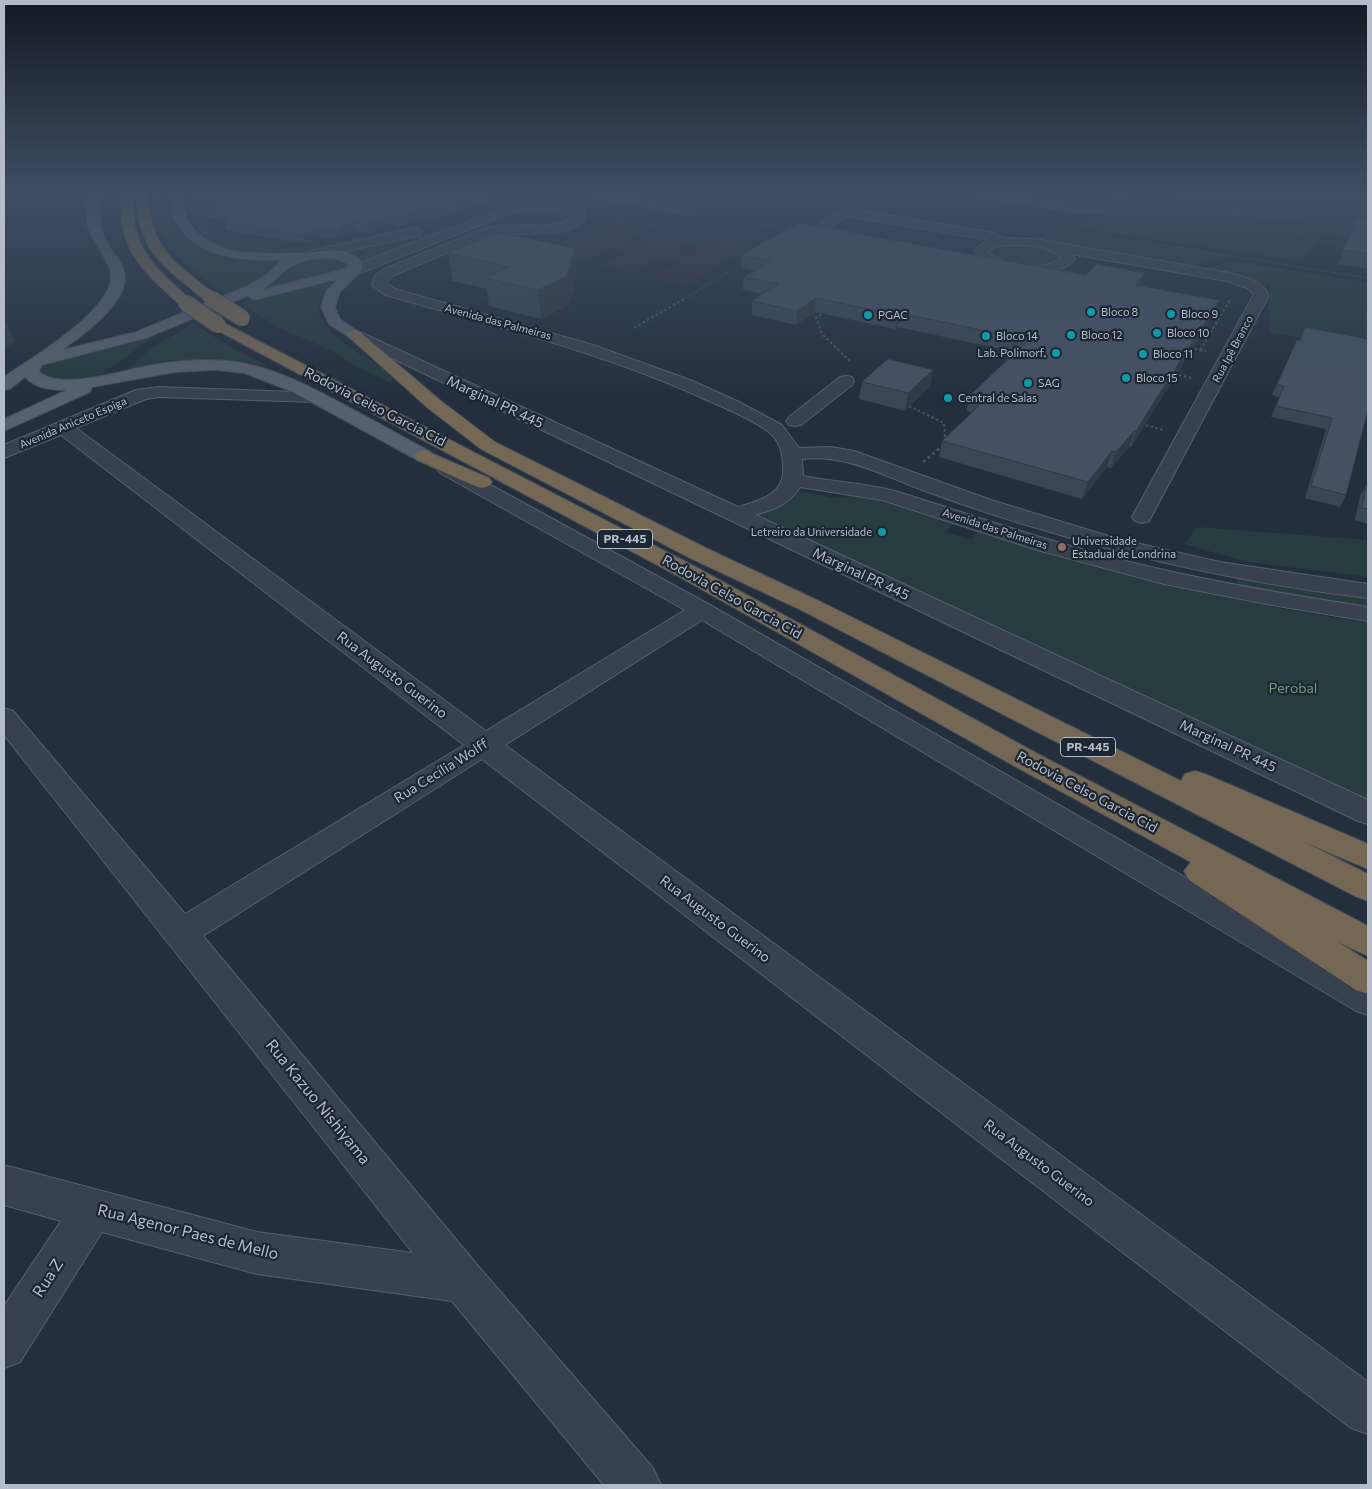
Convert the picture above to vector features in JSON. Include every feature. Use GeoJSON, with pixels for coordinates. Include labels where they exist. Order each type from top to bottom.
{"type":"FeatureCollection","features":[{"type":"Feature","properties":{"kind":"highway","name":"Rodovia Celso Garcia Cid"},"geometry":{"type":"LineString","coordinates":[[143,261],[186,303],[218,325],[684,570],[1028,761],[1368,942]]}},
{"type":"Feature","properties":{"kind":"highway","name":"Rodovia Celso Garcia Cid"},"geometry":{"type":"LineString","coordinates":[[168,261],[207,295],[242,318],[332,367],[700,554],[809,605],[1368,888]]}},
{"type":"Feature","properties":{"kind":"highway"},"geometry":{"type":"LineString","coordinates":[[355,335],[435,405],[488,445]]}},
{"type":"Feature","properties":{"kind":"highway"},"geometry":{"type":"LineString","coordinates":[[424,456],[684,570]]}},
{"type":"Feature","properties":{"kind":"highway"},"geometry":{"type":"LineString","coordinates":[[809,605],[1008,698],[1368,857]]}},
{"type":"Feature","properties":{"kind":"highway"},"geometry":{"type":"LineString","coordinates":[[1028,761],[1368,979]]}},
{"type":"Feature","properties":{"kind":"main road"},"geometry":{"type":"LineString","coordinates":[[4,385],[99,313],[109,303],[119,279],[117,269],[112,261]]}},
{"type":"Feature","properties":{"kind":"main road"},"geometry":{"type":"LineString","coordinates":[[104,380],[65,385],[45,383],[35,380],[30,375],[31,368],[35,362],[150,332],[252,289],[269,279],[285,264],[292,261]]}},
{"type":"Feature","properties":{"kind":"main road"},"geometry":{"type":"LineString","coordinates":[[353,261],[355,263],[355,270],[333,291],[328,307],[334,321],[355,335]]}},
{"type":"Feature","properties":{"kind":"main road"},"geometry":{"type":"LineString","coordinates":[[4,426],[104,380],[137,354],[180,326],[246,298],[355,270]]}},
{"type":"Feature","properties":{"kind":"main road","name":"PR-445"},"geometry":{"type":"LineString","coordinates":[[104,380],[162,369],[193,366],[226,366],[267,374],[317,397],[424,456]]}},
{"type":"Feature","properties":{"kind":"street"},"geometry":{"type":"LineString","coordinates":[[355,270],[377,261]]}},
{"type":"Feature","properties":{"kind":"street","name":"Avenida das Palmeiras"},"geometry":{"type":"LineString","coordinates":[[415,261],[389,272],[379,282],[382,288],[390,292],[484,318],[506,314],[534,321],[528,330],[581,341],[733,405],[776,429],[782,434],[793,454],[824,452],[848,454],[1071,543]]}},
{"type":"Feature","properties":{"kind":"street"},"geometry":{"type":"LineString","coordinates":[[990,261],[1018,268],[1046,268],[1066,261]]}},
{"type":"Feature","properties":{"kind":"street","name":"Rua Ipê Branco"},"geometry":{"type":"LineString","coordinates":[[1129,522],[1261,297],[1261,293],[1252,285],[1216,274],[1153,261]]}},
{"type":"Feature","properties":{"kind":"street","name":"Marginal PR 445"},"geometry":{"type":"LineString","coordinates":[[355,335],[1368,812]]}},
{"type":"Feature","properties":{"kind":"street"},"geometry":{"type":"LineString","coordinates":[[795,421],[846,382]]}},
{"type":"Feature","properties":{"kind":"street","name":"Avenida Aniceto Espiga"},"geometry":{"type":"LineString","coordinates":[[4,452],[142,394],[159,392],[317,397]]}},
{"type":"Feature","properties":{"kind":"street","name":"Rua Augusto Guerino"},"geometry":{"type":"LineString","coordinates":[[62,427],[1368,1412]]}},
{"type":"Feature","properties":{"kind":"street"},"geometry":{"type":"LineString","coordinates":[[735,515],[772,502],[783,494],[793,480],[793,454]]}},
{"type":"Feature","properties":{"kind":"street","name":"PR-445"},"geometry":{"type":"LineString","coordinates":[[424,456],[702,610],[1368,1000]]}},
{"type":"Feature","properties":{"kind":"street","name":"Avenida das Palmeiras"},"geometry":{"type":"LineString","coordinates":[[793,480],[835,488],[888,494],[1071,543],[1368,614]]}},
{"type":"Feature","properties":{"kind":"street"},"geometry":{"type":"LineString","coordinates":[[1071,543],[1129,522],[1157,538],[1192,573]]}},
{"type":"Feature","properties":{"kind":"street","name":"Avenida das Palmeiras"},"geometry":{"type":"LineString","coordinates":[[1192,573],[1278,579],[1368,591]]}},
{"type":"Feature","properties":{"kind":"street","name":"Rua Cecília Wolff"},"geometry":{"type":"LineString","coordinates":[[181,933],[702,610]]}},
{"type":"Feature","properties":{"kind":"street","name":"Rua Kazuo Nishiyama"},"geometry":{"type":"LineString","coordinates":[[4,717],[463,1282],[636,1485]]}},
{"type":"Feature","properties":{"kind":"street","name":"Rua Agenor Paes de Mello"},"geometry":{"type":"LineString","coordinates":[[4,1185],[257,1252],[463,1282]]}},
{"type":"Feature","properties":{"kind":"street","name":"Rua Z"},"geometry":{"type":"LineString","coordinates":[[4,1346],[93,1209]]}},
{"type":"Feature","properties":{"kind":"path"},"geometry":{"type":"LineString","coordinates":[[1266,261],[1368,278]]}},
{"type":"Feature","properties":{"kind":"path"},"geometry":{"type":"LineString","coordinates":[[634,328],[746,262]]}},
{"type":"Feature","properties":{"kind":"path"},"geometry":{"type":"LineString","coordinates":[[1200,350],[1236,290]]}},
{"type":"Feature","properties":{"kind":"path"},"geometry":{"type":"LineString","coordinates":[[831,307],[816,318],[822,334],[853,364]]}},
{"type":"Feature","properties":{"kind":"path"},"geometry":{"type":"LineString","coordinates":[[1222,314],[1227,315]]}},
{"type":"Feature","properties":{"kind":"path"},"geometry":{"type":"LineString","coordinates":[[1182,347],[1209,352]]}},
{"type":"Feature","properties":{"kind":"path"},"geometry":{"type":"LineString","coordinates":[[1166,372],[1195,378]]}},
{"type":"Feature","properties":{"kind":"path"},"geometry":{"type":"LineString","coordinates":[[909,406],[944,423],[945,444],[920,465]]}},
{"type":"Feature","properties":{"kind":"path"},"geometry":{"type":"LineString","coordinates":[[1138,424],[1165,430]]}},
{"type":"Feature","properties":{"kind":"shaded area"},"geometry":{"type":"Polygon","coordinates":[[[609,261],[656,261],[633,274],[600,266],[609,261]]]}},
{"type":"Feature","properties":{"kind":"shaded area"},"geometry":{"type":"Polygon","coordinates":[[[675,261],[727,261],[686,285],[651,277],[678,262],[675,261]]]}},
{"type":"Feature","properties":{"kind":"green space"},"geometry":{"type":"Polygon","coordinates":[[[184,261],[281,261],[260,280],[227,296],[184,261]]]}},
{"type":"Feature","properties":{"kind":"green space"},"geometry":{"type":"Polygon","coordinates":[[[297,261],[347,262],[348,267],[346,269],[260,290],[297,261]]]}},
{"type":"Feature","properties":{"kind":"green space"},"geometry":{"type":"Polygon","coordinates":[[[1057,261],[1046,265],[1023,267],[1001,262],[1057,261]]]}},
{"type":"Feature","properties":{"kind":"green space"},"geometry":{"type":"Polygon","coordinates":[[[1149,261],[1211,261],[1186,268],[1149,261]]]}},
{"type":"Feature","properties":{"kind":"green space"},"geometry":{"type":"Polygon","coordinates":[[[1237,261],[1368,283],[1368,350],[1269,332],[1269,286],[1205,269],[1237,261]]]}},
{"type":"Feature","properties":{"kind":"green space"},"geometry":{"type":"Polygon","coordinates":[[[336,280],[325,290],[321,298],[319,311],[324,322],[345,344],[394,379],[389,382],[356,367],[335,352],[282,329],[240,304],[257,298],[336,280]]]}},
{"type":"Feature","properties":{"kind":"green space"},"geometry":{"type":"Polygon","coordinates":[[[194,323],[220,341],[268,366],[244,362],[218,361],[128,370],[150,349],[194,323]]]}},
{"type":"Feature","properties":{"kind":"green space"},"geometry":{"type":"Polygon","coordinates":[[[161,332],[105,371],[91,377],[75,381],[58,379],[40,373],[42,366],[50,360],[161,332]]]}},
{"type":"Feature","properties":{"kind":"green space","name":"Perobal"},"geometry":{"type":"Polygon","coordinates":[[[800,491],[835,498],[859,496],[876,499],[952,524],[946,532],[971,540],[977,532],[1122,574],[1269,606],[1368,623],[1368,805],[751,517],[782,505],[800,491]]]}},
{"type":"Feature","properties":{"kind":"green space"},"geometry":{"type":"Polygon","coordinates":[[[1197,527],[1368,540],[1368,577],[1247,562],[1184,544],[1197,527]]]}},
{"type":"Feature","properties":{"kind":"green space"},"geometry":{"type":"Polygon","coordinates":[[[1236,578],[1368,598],[1368,607],[1237,586],[1236,578]]]}},
{"type":"Feature","properties":{"kind":"building"},"geometry":{"type":"Polygon","coordinates":[[[485,261],[571,261],[567,276],[538,290],[485,278],[509,267],[485,261]]]}},
{"type":"Feature","properties":{"kind":"building"},"geometry":{"type":"Polygon","coordinates":[[[769,261],[1011,261],[1086,275],[1096,264],[1145,273],[1135,285],[1219,300],[1136,431],[1116,452],[1112,451],[1088,482],[942,441],[986,399],[970,395],[1029,340],[900,313],[897,315],[816,298],[797,311],[752,301],[778,284],[744,277],[769,261]]]}},
{"type":"Feature","properties":{"kind":"building"},"geometry":{"type":"Polygon","coordinates":[[[1305,327],[1368,339],[1368,410],[1346,495],[1311,486],[1332,418],[1276,406],[1284,386],[1277,384],[1305,327]]]}},
{"type":"Feature","properties":{"kind":"building"},"geometry":{"type":"Polygon","coordinates":[[[888,359],[933,370],[908,393],[862,382],[888,359]]]}},
{"type":"Feature","properties":{"kind":"building"},"geometry":{"type":"Polygon","coordinates":[[[1368,484],[1368,509],[1362,508],[1368,484]]]}},
{"type":"Feature","properties":{"kind":"place","name":"Bloco 8"},"geometry":{"type":"Point","coordinates":[1091,312]}},
{"type":"Feature","properties":{"kind":"place","name":"Bloco 9"},"geometry":{"type":"Point","coordinates":[1171,314]}},
{"type":"Feature","properties":{"kind":"place","name":"PGAC"},"geometry":{"type":"Point","coordinates":[868,315]}},
{"type":"Feature","properties":{"kind":"place","name":"Bloco 10"},"geometry":{"type":"Point","coordinates":[1157,333]}},
{"type":"Feature","properties":{"kind":"place","name":"Bloco 12"},"geometry":{"type":"Point","coordinates":[1071,335]}},
{"type":"Feature","properties":{"kind":"place","name":"Bloco 14"},"geometry":{"type":"Point","coordinates":[986,336]}},
{"type":"Feature","properties":{"kind":"place","name":"Lab. Polimorf."},"geometry":{"type":"Point","coordinates":[1056,353]}},
{"type":"Feature","properties":{"kind":"place","name":"Bloco 11"},"geometry":{"type":"Point","coordinates":[1143,354]}},
{"type":"Feature","properties":{"kind":"place","name":"Bloco 15"},"geometry":{"type":"Point","coordinates":[1126,378]}},
{"type":"Feature","properties":{"kind":"place","name":"SAG"},"geometry":{"type":"Point","coordinates":[1028,383]}},
{"type":"Feature","properties":{"kind":"place","name":"Central de Salas"},"geometry":{"type":"Point","coordinates":[948,398]}},
{"type":"Feature","properties":{"kind":"place","name":"Letreiro da Universidade"},"geometry":{"type":"Point","coordinates":[882,532]}},
{"type":"Feature","properties":{"kind":"place","name":"Universidade Estadual de Londrina"},"geometry":{"type":"Point","coordinates":[1062,547]}}]}
